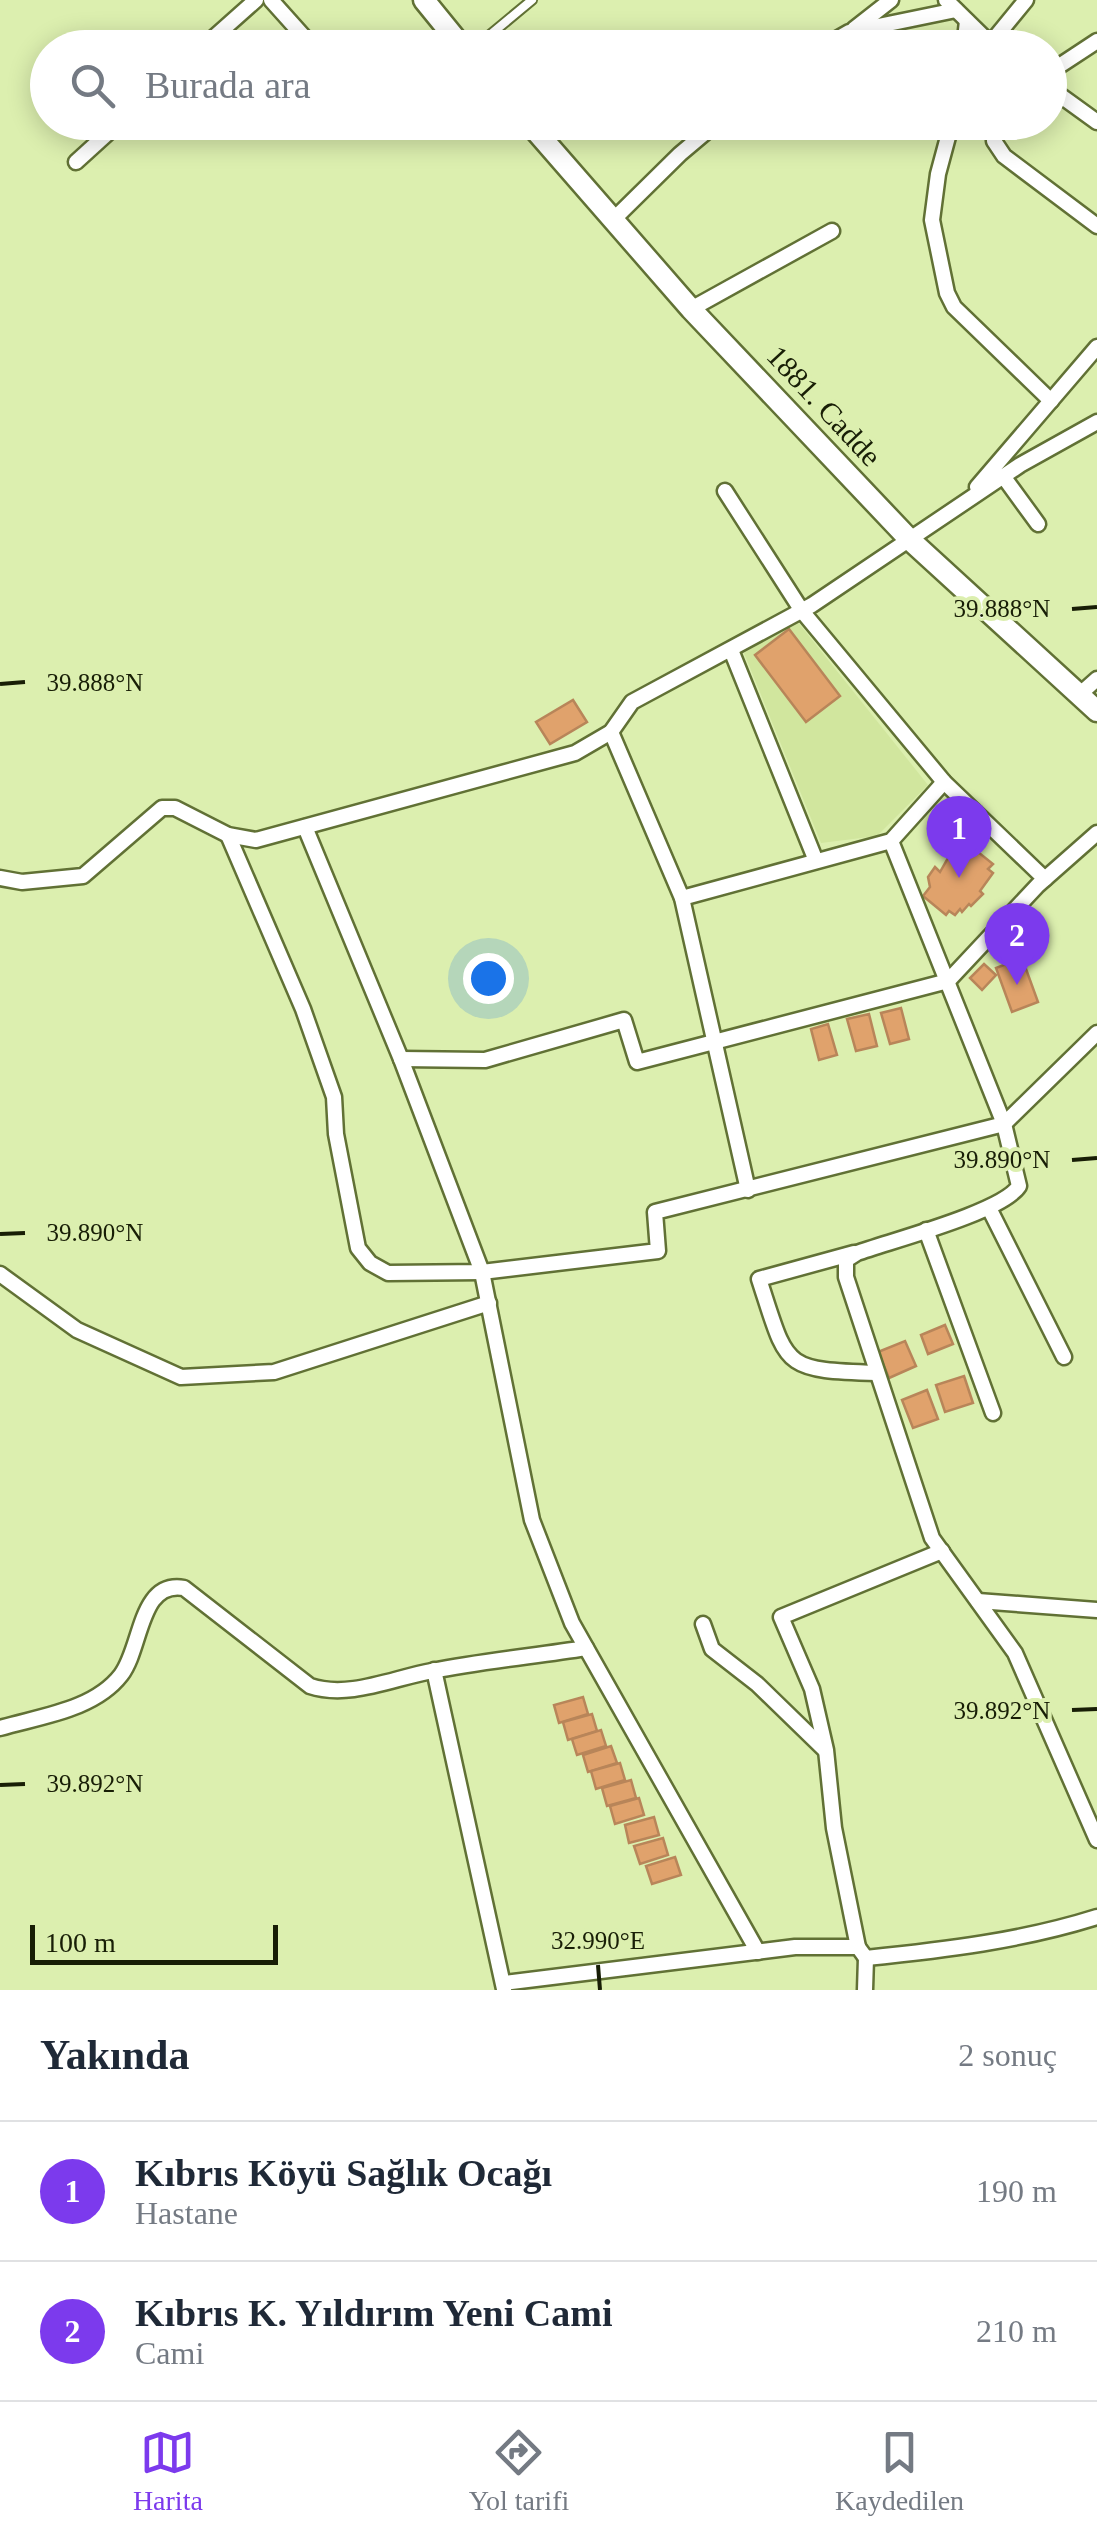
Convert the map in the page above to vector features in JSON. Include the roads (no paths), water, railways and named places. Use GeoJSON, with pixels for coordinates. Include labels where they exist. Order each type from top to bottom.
{"type":"FeatureCollection","features":[{"type":"Feature","properties":{"kind":"street"},"geometry":{"type":"LineString","coordinates":[[222,30],[256,0]]}},
{"type":"Feature","properties":{"kind":"street"},"geometry":{"type":"LineString","coordinates":[[271,0],[298,30]]}},
{"type":"Feature","properties":{"kind":"street"},"geometry":{"type":"LineString","coordinates":[[424,0],[448,30]]}},
{"type":"Feature","properties":{"kind":"street"},"geometry":{"type":"LineString","coordinates":[[852,30],[891,0]]}},
{"type":"Feature","properties":{"kind":"street"},"geometry":{"type":"LineString","coordinates":[[1004,30],[1026,0]]}},
{"type":"Feature","properties":{"kind":"street"},"geometry":{"type":"LineString","coordinates":[[859,30],[956,10],[976,30]]}},
{"type":"Feature","properties":{"kind":"street"},"geometry":{"type":"LineString","coordinates":[[1067,61],[1097,41]]}},
{"type":"Feature","properties":{"kind":"street"},"geometry":{"type":"LineString","coordinates":[[1067,100],[1097,122]]}},
{"type":"Feature","properties":{"kind":"street"},"geometry":{"type":"LineString","coordinates":[[76,162],[100,140]]}},
{"type":"Feature","properties":{"kind":"street","name":"1881. Cadde"},"geometry":{"type":"LineString","coordinates":[[544,140],[691,309],[909,539],[1097,711]]}},
{"type":"Feature","properties":{"kind":"street"},"geometry":{"type":"LineString","coordinates":[[613,220],[697,140]]}},
{"type":"Feature","properties":{"kind":"street"},"geometry":{"type":"LineString","coordinates":[[947,140],[932,220],[947,293],[954,306],[1051,401]]}},
{"type":"Feature","properties":{"kind":"street"},"geometry":{"type":"LineString","coordinates":[[994,140],[1004,156],[1095,221]]}},
{"type":"Feature","properties":{"kind":"street"},"geometry":{"type":"LineString","coordinates":[[691,309],[832,231]]}},
{"type":"Feature","properties":{"kind":"street"},"geometry":{"type":"LineString","coordinates":[[965,501],[1097,347]]}},
{"type":"Feature","properties":{"kind":"street"},"geometry":{"type":"LineString","coordinates":[[0,878],[22,882],[83,876],[162,808],[176,808],[228,836],[256,840],[346,812],[575,753],[610,732],[632,702],[802,611],[1003,476],[1097,422]]}},
{"type":"Feature","properties":{"kind":"street"},"geometry":{"type":"LineString","coordinates":[[1003,476],[1038,524]]}},
{"type":"Feature","properties":{"kind":"street"},"geometry":{"type":"LineString","coordinates":[[725,490],[802,611],[944,782],[1045,880]]}},
{"type":"Feature","properties":{"kind":"street"},"geometry":{"type":"LineString","coordinates":[[731,650],[816,861]]}},
{"type":"Feature","properties":{"kind":"street"},"geometry":{"type":"LineString","coordinates":[[1079,695],[1097,679]]}},
{"type":"Feature","properties":{"kind":"street"},"geometry":{"type":"LineString","coordinates":[[610,732],[682,898],[748,1190]]}},
{"type":"Feature","properties":{"kind":"street"},"geometry":{"type":"LineString","coordinates":[[682,898],[891,841],[944,782]]}},
{"type":"Feature","properties":{"kind":"street"},"geometry":{"type":"LineString","coordinates":[[304,826],[401,1059],[482,1272],[532,1520],[572,1622],[758,1952]]}},
{"type":"Feature","properties":{"kind":"street"},"geometry":{"type":"LineString","coordinates":[[401,1059],[485,1060],[624,1020],[637,1062],[948,980],[1097,832]]}},
{"type":"Feature","properties":{"kind":"street"},"geometry":{"type":"LineString","coordinates":[[228,836],[303,1009],[334,1097],[336,1134],[358,1248],[370,1263],[388,1273],[482,1272],[658,1251],[655,1212],[1004,1124],[1097,1033]]}},
{"type":"Feature","properties":{"kind":"street"},"geometry":{"type":"LineString","coordinates":[[877,1374],[803,1367],[788,1356],[759,1279],[857,1253],[989,1208],[1013,1196],[1019,1186],[1004,1124],[891,841]]}},
{"type":"Feature","properties":{"kind":"street"},"geometry":{"type":"LineString","coordinates":[[989,1208],[1064,1357]]}},
{"type":"Feature","properties":{"kind":"street"},"geometry":{"type":"LineString","coordinates":[[926,1230],[993,1414]]}},
{"type":"Feature","properties":{"kind":"street"},"geometry":{"type":"LineString","coordinates":[[857,1253],[846,1260],[846,1277],[932,1538],[1016,1653],[1097,1840]]}},
{"type":"Feature","properties":{"kind":"street"},"geometry":{"type":"LineString","coordinates":[[0,1274],[77,1330],[181,1377],[274,1372],[488,1303]]}},
{"type":"Feature","properties":{"kind":"street"},"geometry":{"type":"LineString","coordinates":[[866,1990],[862,1952],[834,1828],[826,1750],[812,1689],[781,1617],[942,1551]]}},
{"type":"Feature","properties":{"kind":"street"},"geometry":{"type":"LineString","coordinates":[[0,1728],[102,1695],[123,1674],[133,1655],[150,1603],[163,1588],[173,1586],[184,1588],[320,1690],[347,1690],[434,1670],[586,1648]]}},
{"type":"Feature","properties":{"kind":"street"},"geometry":{"type":"LineString","coordinates":[[978,1601],[1097,1610]]}},
{"type":"Feature","properties":{"kind":"street"},"geometry":{"type":"LineString","coordinates":[[702,1624],[712,1648],[757,1684],[826,1750]]}},
{"type":"Feature","properties":{"kind":"street"},"geometry":{"type":"LineString","coordinates":[[434,1670],[504,1987],[823,1945],[862,1952],[960,1949],[1097,1917]]}},
{"type":"Feature","properties":{"kind":"lane"},"geometry":{"type":"LineString","coordinates":[[496,30],[532,0]]}},
{"type":"Feature","properties":{"kind":"place","name":"Kıbrıs Köyü Sağlık Ocağı"},"geometry":{"type":"Point","coordinates":[959,878]}},
{"type":"Feature","properties":{"kind":"place","name":"Kıbrıs K. Yıldırım Yeni Cami"},"geometry":{"type":"Point","coordinates":[1017,985]}}]}
